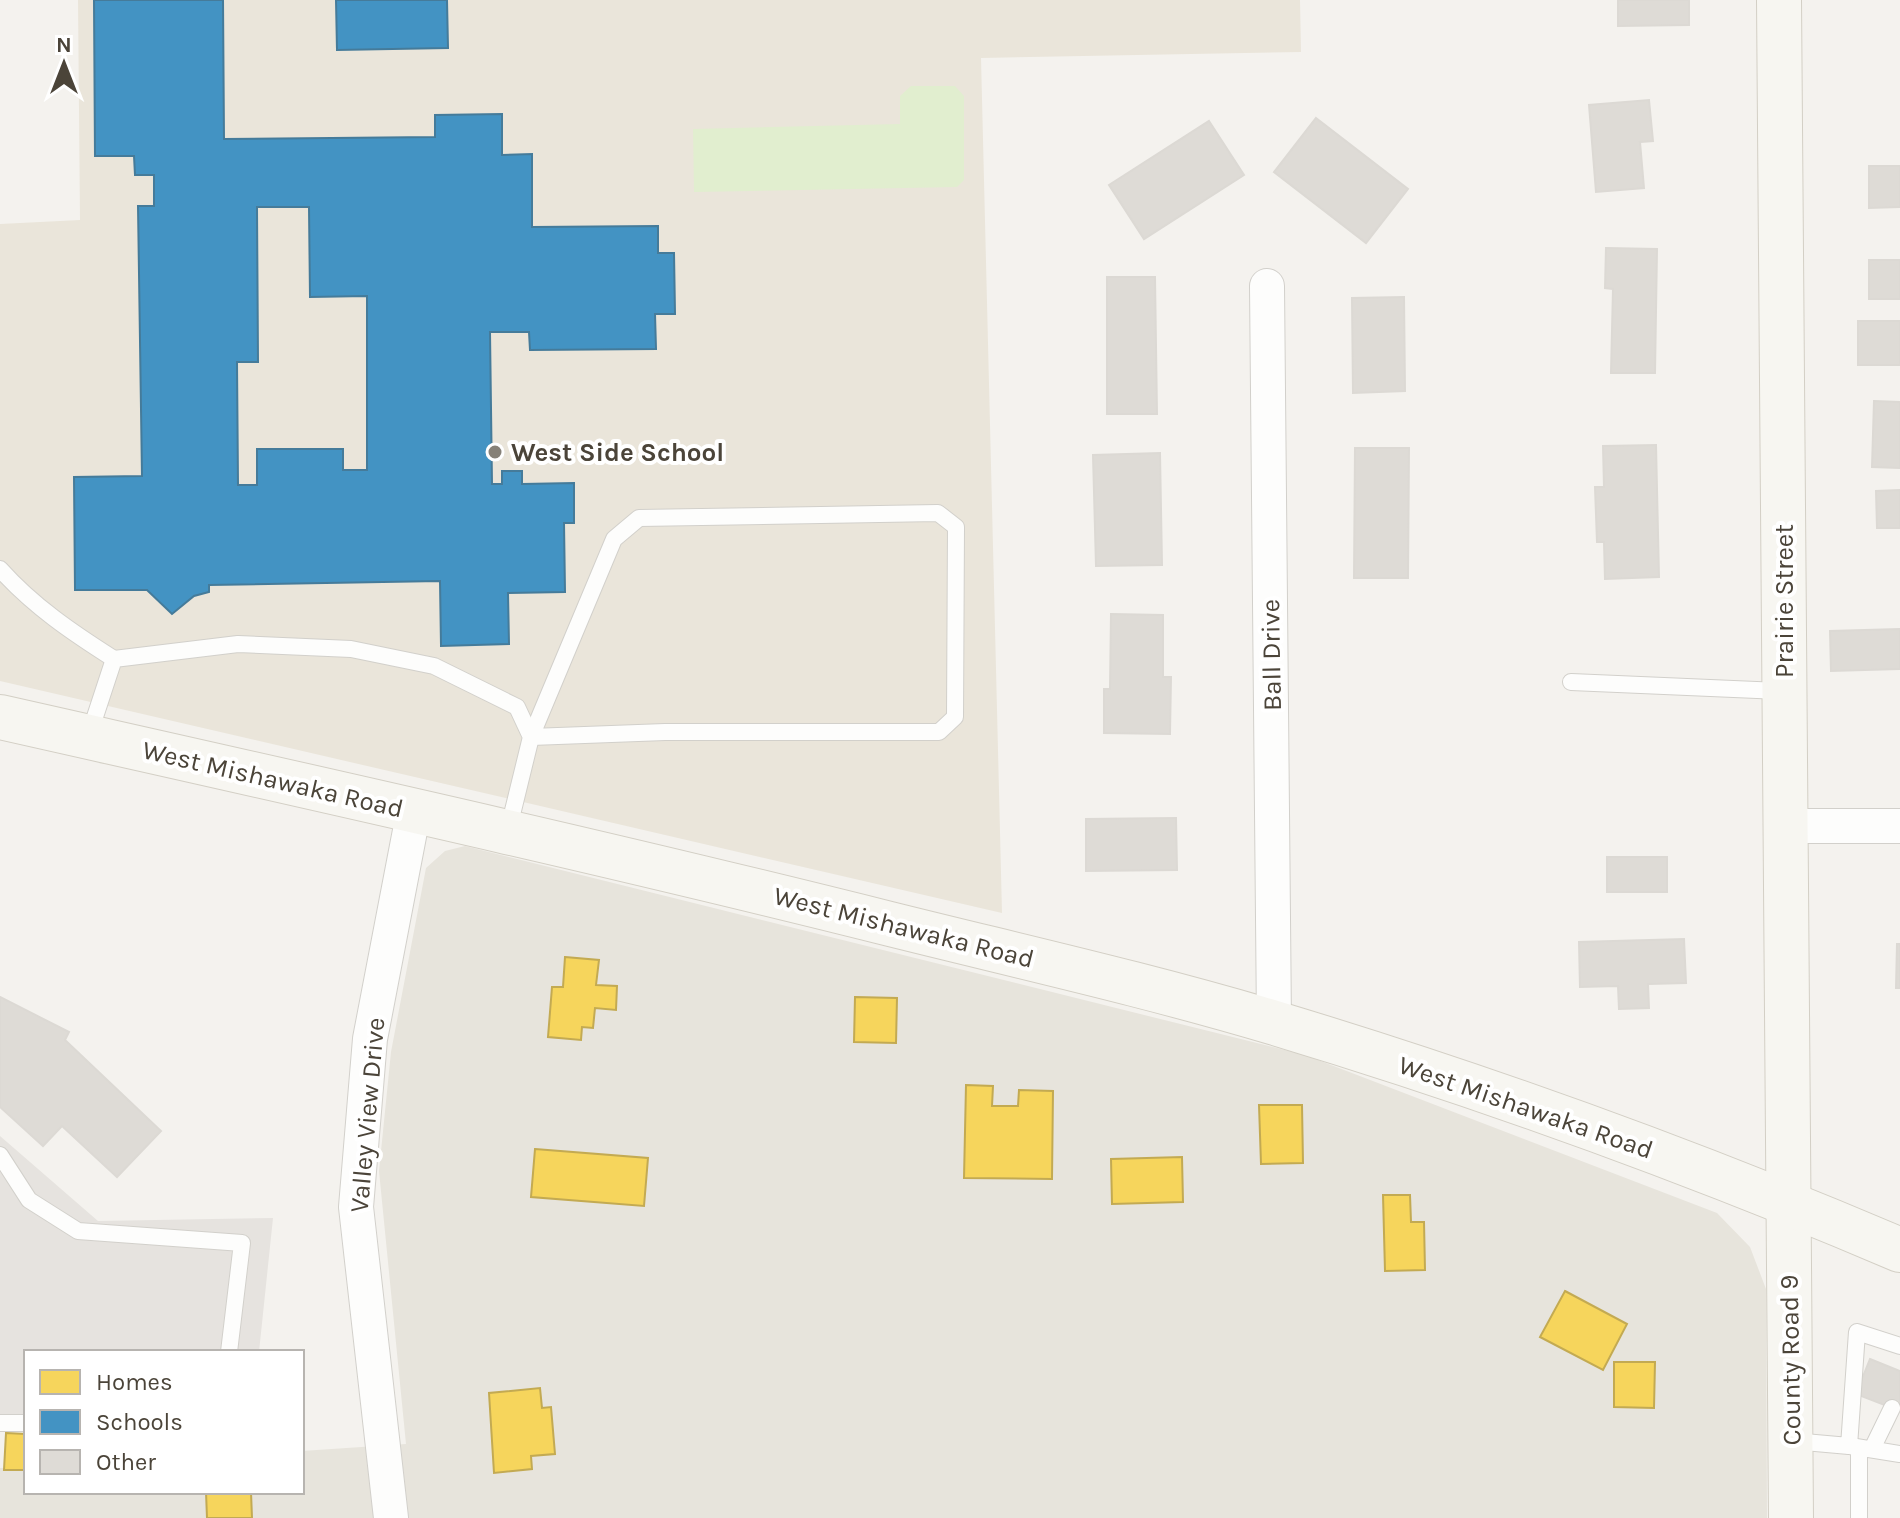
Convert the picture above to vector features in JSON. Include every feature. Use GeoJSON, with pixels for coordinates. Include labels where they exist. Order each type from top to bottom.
{"type":"FeatureCollection","features":[{"type":"Feature","properties":{"kind":"main road","name":"Prairie Street"},"geometry":{"type":"LineString","coordinates":[[1779,0],[1789,1203]]}},
{"type":"Feature","properties":{"kind":"main road","name":"West Mishawaka Road"},"geometry":{"type":"LineString","coordinates":[[0,717],[669,869],[1274,1023],[1646,1147],[1900,1250]]}},
{"type":"Feature","properties":{"kind":"main road","name":"County Road 9"},"geometry":{"type":"LineString","coordinates":[[1789,1203],[1791,1518]]}},
{"type":"Feature","properties":{"kind":"street","name":"Ball Drive"},"geometry":{"type":"LineString","coordinates":[[1267,286],[1274,1023]]}},
{"type":"Feature","properties":{"kind":"street","name":"Valley View Drive"},"geometry":{"type":"LineString","coordinates":[[391,1518],[356,1207],[370,1039],[414,810]]}},
{"type":"Feature","properties":{"kind":"street"},"geometry":{"type":"LineString","coordinates":[[1785,826],[1900,826]]}},
{"type":"Feature","properties":{"kind":"lane"},"geometry":{"type":"LineString","coordinates":[[508,832],[531,737],[614,539],[639,518],[938,513],[956,527],[955,717],[939,732],[665,732],[531,737]]}},
{"type":"Feature","properties":{"kind":"lane"},"geometry":{"type":"LineString","coordinates":[[0,569],[17,588],[72,633],[114,659],[238,644],[351,649],[434,666],[517,707],[531,737]]}},
{"type":"Feature","properties":{"kind":"lane"},"geometry":{"type":"LineString","coordinates":[[88,737],[114,659]]}},
{"type":"Feature","properties":{"kind":"lane"},"geometry":{"type":"LineString","coordinates":[[1571,682],[1785,691]]}},
{"type":"Feature","properties":{"kind":"lane"},"geometry":{"type":"LineString","coordinates":[[0,1155],[29,1200],[78,1231],[242,1243],[229,1350]]}},
{"type":"Feature","properties":{"kind":"lane"},"geometry":{"type":"LineString","coordinates":[[1859,1518],[1857,1332],[1900,1346]]}},
{"type":"Feature","properties":{"kind":"lane"},"geometry":{"type":"LineString","coordinates":[[1860,1448],[1892,1408]]}},
{"type":"Feature","properties":{"kind":"lane"},"geometry":{"type":"LineString","coordinates":[[0,1423],[24,1423]]}},
{"type":"Feature","properties":{"kind":"lane"},"geometry":{"type":"LineString","coordinates":[[1791,1441],[1900,1454]]}},
{"type":"Feature","properties":{"kind":"shaded area","name":"West Side School"},"geometry":{"type":"Polygon","coordinates":[[[78,0],[1300,0],[1301,52],[981,58],[1002,913],[0,681],[0,224],[80,220],[78,0]]]}},
{"type":"Feature","properties":{"kind":"shaded area"},"geometry":{"type":"Polygon","coordinates":[[[465,846],[1305,1055],[1717,1213],[1750,1247],[1766,1289],[1767,1518],[0,1518],[0,1468],[24,1467],[24,1494],[304,1494],[304,1451],[406,1444],[379,1171],[391,1052],[426,868],[445,851],[465,846]]]}},
{"type":"Feature","properties":{"kind":"shaded area"},"geometry":{"type":"Polygon","coordinates":[[[0,1136],[98,1221],[273,1218],[259,1350],[24,1350],[24,1432],[0,1432],[0,1136]]]}},
{"type":"Feature","properties":{"kind":"green space"},"geometry":{"type":"Polygon","coordinates":[[[911,86],[955,86],[964,96],[964,180],[957,187],[694,192],[693,129],[900,124],[900,96],[911,86]]]}},
{"type":"Feature","properties":{"kind":"building: Homes"},"geometry":{"type":"Polygon","coordinates":[[[565,957],[599,960],[596,985],[617,986],[616,1010],[595,1008],[593,1028],[582,1027],[581,1040],[548,1037],[552,987],[563,987],[565,957]]]}},
{"type":"Feature","properties":{"kind":"building: Homes"},"geometry":{"type":"Polygon","coordinates":[[[855,997],[897,998],[896,1043],[854,1042],[855,997]]]}},
{"type":"Feature","properties":{"kind":"building: Homes"},"geometry":{"type":"Polygon","coordinates":[[[966,1085],[993,1086],[992,1106],[1018,1106],[1019,1090],[1053,1091],[1052,1179],[964,1178],[966,1085]]]}},
{"type":"Feature","properties":{"kind":"building: Homes"},"geometry":{"type":"Polygon","coordinates":[[[1259,1105],[1302,1105],[1303,1163],[1261,1164],[1259,1105]]]}},
{"type":"Feature","properties":{"kind":"building: Homes"},"geometry":{"type":"Polygon","coordinates":[[[535,1149],[648,1158],[644,1206],[531,1197],[535,1149]]]}},
{"type":"Feature","properties":{"kind":"building: Homes"},"geometry":{"type":"Polygon","coordinates":[[[1182,1157],[1183,1202],[1112,1204],[1111,1159],[1182,1157]]]}},
{"type":"Feature","properties":{"kind":"building: Homes"},"geometry":{"type":"Polygon","coordinates":[[[1383,1195],[1410,1195],[1411,1222],[1424,1222],[1425,1270],[1385,1271],[1383,1195]]]}},
{"type":"Feature","properties":{"kind":"building: Homes"},"geometry":{"type":"Polygon","coordinates":[[[1565,1291],[1627,1324],[1603,1370],[1540,1337],[1565,1291]]]}},
{"type":"Feature","properties":{"kind":"building: Homes"},"geometry":{"type":"Polygon","coordinates":[[[1614,1362],[1655,1362],[1654,1408],[1614,1407],[1614,1362]]]}},
{"type":"Feature","properties":{"kind":"building: Homes"},"geometry":{"type":"Polygon","coordinates":[[[540,1388],[542,1408],[551,1407],[555,1454],[531,1456],[532,1469],[494,1473],[489,1393],[540,1388]]]}},
{"type":"Feature","properties":{"kind":"building: Homes"},"geometry":{"type":"Polygon","coordinates":[[[6,1433],[24,1434],[24,1470],[4,1470],[6,1433]]]}},
{"type":"Feature","properties":{"kind":"building: Homes"},"geometry":{"type":"Polygon","coordinates":[[[206,1494],[251,1494],[252,1518],[207,1518],[206,1494]]]}},
{"type":"Feature","properties":{"kind":"building: Schools"},"geometry":{"type":"Polygon","coordinates":[[[94,0],[223,0],[224,139],[435,137],[435,115],[502,114],[502,155],[532,154],[532,227],[658,226],[658,253],[674,253],[675,314],[655,314],[656,349],[530,350],[529,332],[490,332],[492,484],[502,484],[502,471],[522,471],[522,484],[574,483],[574,523],[564,523],[565,592],[508,593],[509,644],[441,646],[440,581],[209,585],[209,592],[194,596],[172,614],[147,590],[75,590],[74,477],[142,476],[138,206],[154,206],[154,175],[135,175],[134,156],[95,156],[94,0]],[[257,207],[258,362],[237,362],[238,485],[257,485],[257,449],[343,449],[343,470],[367,470],[367,296],[310,297],[309,207],[257,207]]]}},
{"type":"Feature","properties":{"kind":"building: Schools"},"geometry":{"type":"Polygon","coordinates":[[[336,0],[447,0],[448,48],[337,50],[336,0]]]}},
{"type":"Feature","properties":{"kind":"building: Other"},"geometry":{"type":"Polygon","coordinates":[[[1618,0],[1689,0],[1689,25],[1618,26],[1618,0]]]}},
{"type":"Feature","properties":{"kind":"building: Other"},"geometry":{"type":"Polygon","coordinates":[[[1649,100],[1653,141],[1640,142],[1644,188],[1596,192],[1589,105],[1649,100]]]}},
{"type":"Feature","properties":{"kind":"building: Other"},"geometry":{"type":"Polygon","coordinates":[[[1316,118],[1408,189],[1366,243],[1274,172],[1316,118]]]}},
{"type":"Feature","properties":{"kind":"building: Other"},"geometry":{"type":"Polygon","coordinates":[[[1209,121],[1244,175],[1144,239],[1109,185],[1209,121]]]}},
{"type":"Feature","properties":{"kind":"building: Other"},"geometry":{"type":"Polygon","coordinates":[[[1869,166],[1900,166],[1900,207],[1869,208],[1869,166]]]}},
{"type":"Feature","properties":{"kind":"building: Other"},"geometry":{"type":"Polygon","coordinates":[[[1606,248],[1657,249],[1655,373],[1611,373],[1613,289],[1605,288],[1606,248]]]}},
{"type":"Feature","properties":{"kind":"building: Other"},"geometry":{"type":"Polygon","coordinates":[[[1869,260],[1900,260],[1900,299],[1869,299],[1869,260]]]}},
{"type":"Feature","properties":{"kind":"building: Other"},"geometry":{"type":"Polygon","coordinates":[[[1107,277],[1155,277],[1157,414],[1107,414],[1107,277]]]}},
{"type":"Feature","properties":{"kind":"building: Other"},"geometry":{"type":"Polygon","coordinates":[[[1404,297],[1405,391],[1353,393],[1352,298],[1404,297]]]}},
{"type":"Feature","properties":{"kind":"building: Other"},"geometry":{"type":"Polygon","coordinates":[[[1858,321],[1900,321],[1900,365],[1858,365],[1858,321]]]}},
{"type":"Feature","properties":{"kind":"building: Other"},"geometry":{"type":"Polygon","coordinates":[[[1874,401],[1900,402],[1900,468],[1872,467],[1874,401]]]}},
{"type":"Feature","properties":{"kind":"building: Other"},"geometry":{"type":"Polygon","coordinates":[[[1656,445],[1659,577],[1605,579],[1604,542],[1597,542],[1595,487],[1604,487],[1603,446],[1656,445]]]}},
{"type":"Feature","properties":{"kind":"building: Other"},"geometry":{"type":"Polygon","coordinates":[[[1355,448],[1409,448],[1408,578],[1354,578],[1355,448]]]}},
{"type":"Feature","properties":{"kind":"building: Other"},"geometry":{"type":"Polygon","coordinates":[[[1160,453],[1162,565],[1096,566],[1093,455],[1160,453]]]}},
{"type":"Feature","properties":{"kind":"building: Other"},"geometry":{"type":"Polygon","coordinates":[[[1900,490],[1900,528],[1877,528],[1876,491],[1900,490]]]}},
{"type":"Feature","properties":{"kind":"building: Other"},"geometry":{"type":"Polygon","coordinates":[[[1111,614],[1163,615],[1163,677],[1171,677],[1170,734],[1104,733],[1104,689],[1110,689],[1111,614]]]}},
{"type":"Feature","properties":{"kind":"building: Other"},"geometry":{"type":"Polygon","coordinates":[[[1900,629],[1900,669],[1831,671],[1830,631],[1900,629]]]}},
{"type":"Feature","properties":{"kind":"building: Other"},"geometry":{"type":"Polygon","coordinates":[[[1176,818],[1177,870],[1086,871],[1086,819],[1176,818]]]}},
{"type":"Feature","properties":{"kind":"building: Other"},"geometry":{"type":"Polygon","coordinates":[[[1607,857],[1667,857],[1667,892],[1607,892],[1607,857]]]}},
{"type":"Feature","properties":{"kind":"building: Other"},"geometry":{"type":"Polygon","coordinates":[[[1684,939],[1686,983],[1648,984],[1649,1008],[1619,1009],[1618,986],[1580,987],[1579,942],[1684,939]]]}},
{"type":"Feature","properties":{"kind":"building: Other"},"geometry":{"type":"Polygon","coordinates":[[[1897,944],[1900,944],[1900,988],[1896,988],[1897,944]]]}},
{"type":"Feature","properties":{"kind":"building: Other"},"geometry":{"type":"Polygon","coordinates":[[[0,997],[69,1032],[65,1040],[161,1131],[117,1177],[62,1126],[43,1146],[0,1107],[0,997]]]}},
{"type":"Feature","properties":{"kind":"building: Other"},"geometry":{"type":"Polygon","coordinates":[[[1870,1359],[1900,1371],[1900,1411],[1856,1394],[1870,1359]]]}},
{"type":"Feature","properties":{"kind":"place","name":"West Side School"},"geometry":{"type":"Point","coordinates":[495,452]}}]}
